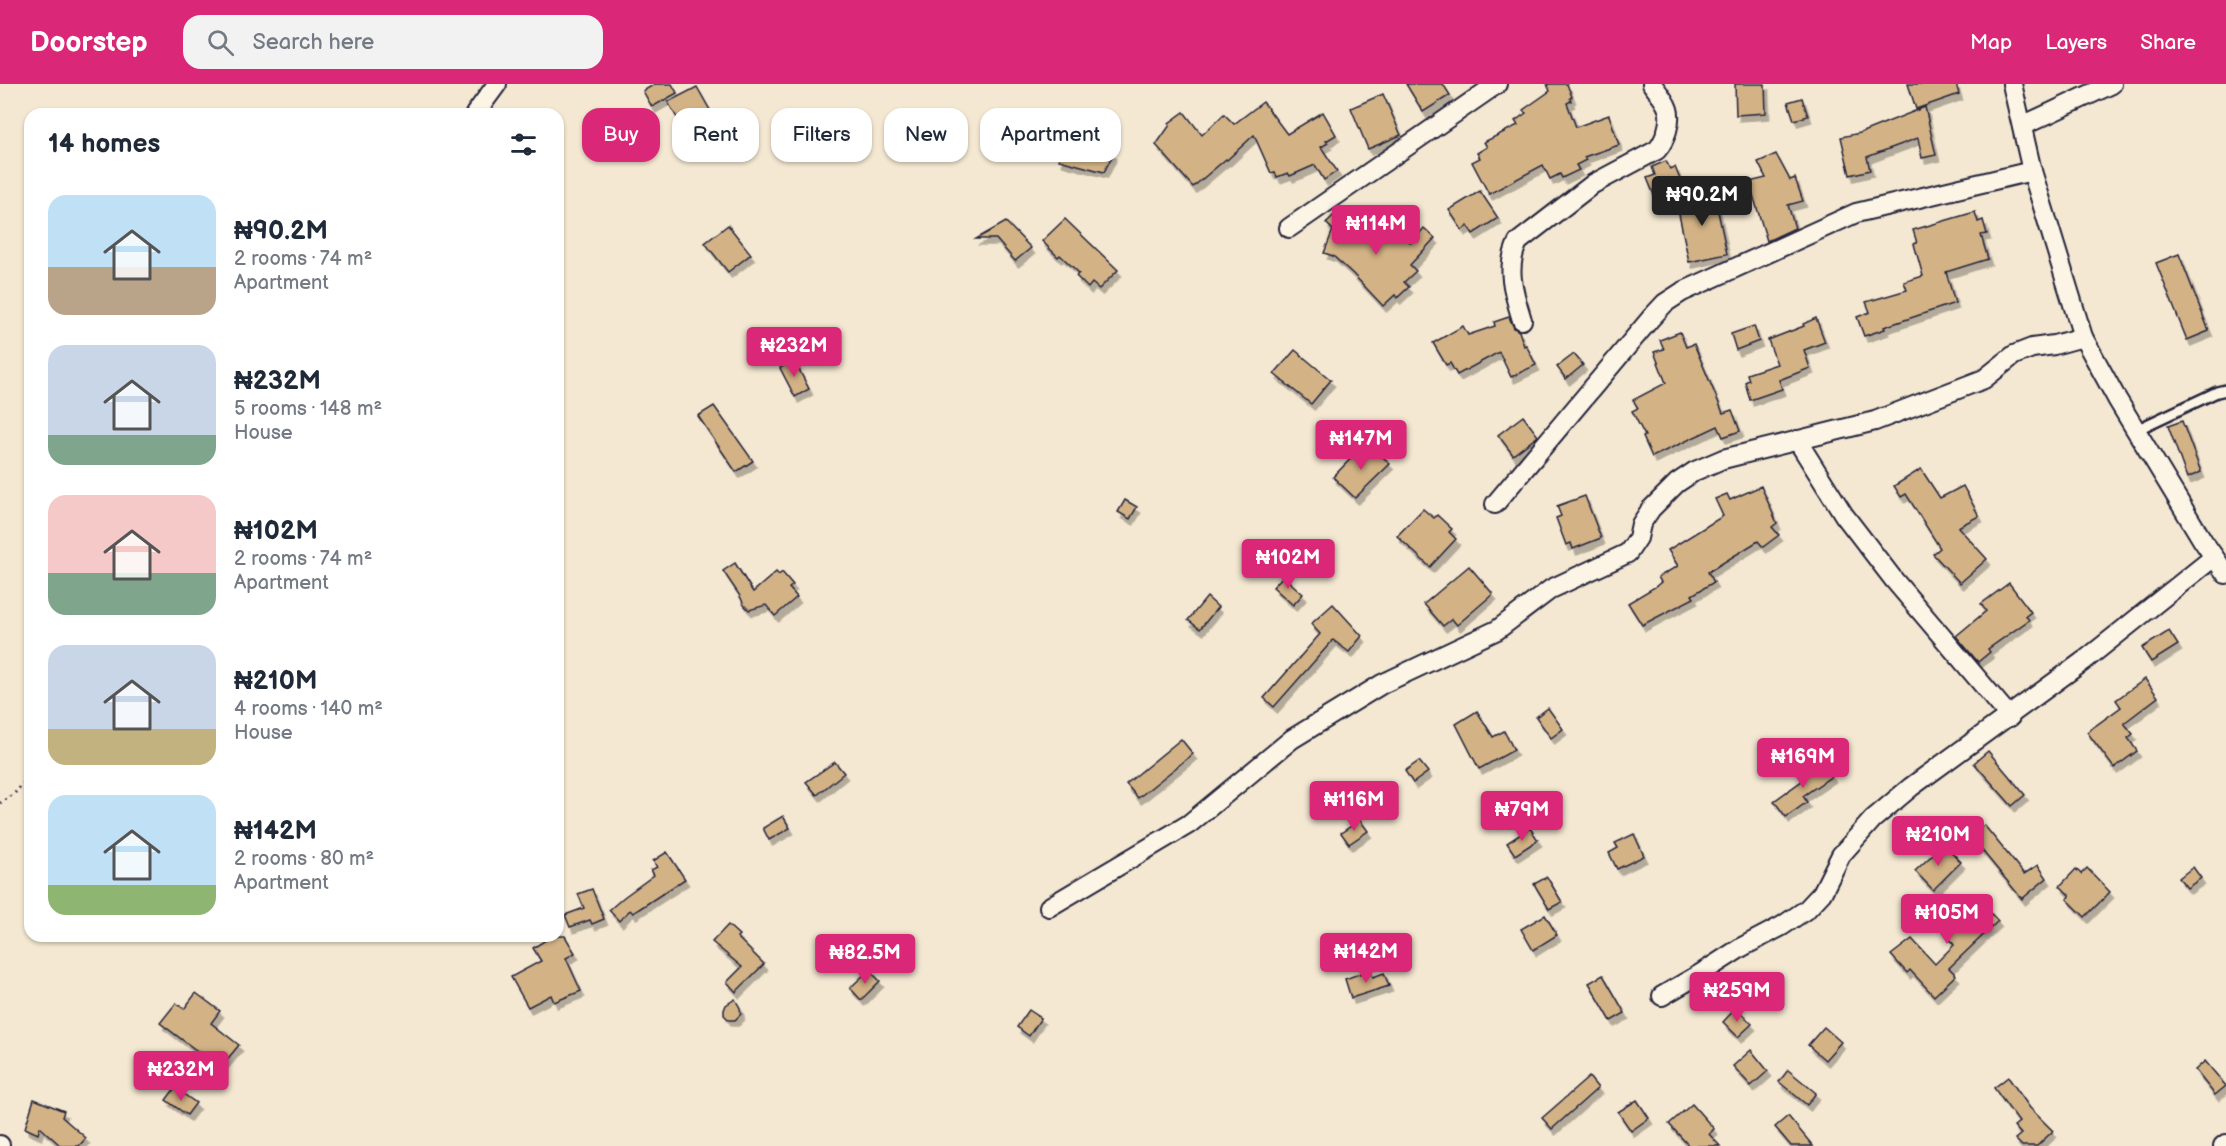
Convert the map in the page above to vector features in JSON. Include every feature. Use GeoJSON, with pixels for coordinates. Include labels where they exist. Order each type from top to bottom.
{"type":"FeatureCollection","features":[{"type":"Feature","properties":{"kind":"street"},"geometry":{"type":"LineString","coordinates":[[479,108],[497,84]]}},
{"type":"Feature","properties":{"kind":"street"},"geometry":{"type":"LineString","coordinates":[[1289,228],[1497,84]]}},
{"type":"Feature","properties":{"kind":"street"},"geometry":{"type":"LineString","coordinates":[[1522,320],[1514,294],[1510,266],[1518,242],[1593,184],[1657,150],[1662,145],[1669,117],[1668,108],[1652,84]]}},
{"type":"Feature","properties":{"kind":"street"},"geometry":{"type":"LineString","coordinates":[[2012,84],[2032,171],[2083,337],[2136,430],[2226,574]]}},
{"type":"Feature","properties":{"kind":"street"},"geometry":{"type":"LineString","coordinates":[[2022,126],[2112,84]]}},
{"type":"Feature","properties":{"kind":"street"},"geometry":{"type":"LineString","coordinates":[[1495,504],[1651,318],[1665,303],[1682,292],[1856,213],[2032,171]]}},
{"type":"Feature","properties":{"kind":"street"},"geometry":{"type":"LineString","coordinates":[[1049,907],[1190,824],[1292,739],[1372,690],[1497,630],[1551,589],[1628,553],[1638,538],[1641,524],[1651,509],[1677,483],[1695,471],[1723,459],[1875,421],[1984,379],[2014,355],[2032,348],[2083,337]]}},
{"type":"Feature","properties":{"kind":"street"},"geometry":{"type":"LineString","coordinates":[[1797,440],[1844,515],[2010,717]]}},
{"type":"Feature","properties":{"kind":"street"},"geometry":{"type":"LineString","coordinates":[[1662,996],[1808,909],[1822,893],[1841,855],[1873,819],[1911,787],[2010,717],[2214,557]]}},
{"type":"Feature","properties":{"kind":"lane"},"geometry":{"type":"LineString","coordinates":[[2136,430],[2217,392],[2226,390]]}},
{"type":"Feature","properties":{"kind":"path"},"geometry":{"type":"LineString","coordinates":[[0,803],[14,794],[24,783]]}},
{"type":"Feature","properties":{"kind":"building"},"geometry":{"type":"Polygon","coordinates":[[[655,84],[672,84],[677,93],[652,107],[643,91],[655,84]]]}},
{"type":"Feature","properties":{"kind":"building"},"geometry":{"type":"Polygon","coordinates":[[[1406,84],[1443,84],[1450,95],[1423,112],[1406,84]]]}},
{"type":"Feature","properties":{"kind":"building"},"geometry":{"type":"Polygon","coordinates":[[[1547,84],[1567,84],[1572,97],[1567,103],[1576,127],[1609,115],[1619,145],[1584,157],[1586,160],[1576,165],[1579,170],[1562,178],[1560,174],[1550,179],[1543,165],[1489,194],[1472,162],[1480,158],[1477,153],[1487,147],[1484,142],[1518,125],[1515,121],[1526,113],[1523,110],[1550,91],[1547,84]]]}},
{"type":"Feature","properties":{"kind":"building"},"geometry":{"type":"Polygon","coordinates":[[[1735,84],[1765,84],[1766,113],[1736,115],[1735,84]]]}},
{"type":"Feature","properties":{"kind":"building"},"geometry":{"type":"Polygon","coordinates":[[[1908,84],[1956,84],[1959,94],[1916,109],[1908,84]]]}},
{"type":"Feature","properties":{"kind":"building"},"geometry":{"type":"Polygon","coordinates":[[[697,87],[709,108],[672,109],[668,102],[697,87]]]}},
{"type":"Feature","properties":{"kind":"building"},"geometry":{"type":"Polygon","coordinates":[[[1383,94],[1401,135],[1368,149],[1351,108],[1383,94]]]}},
{"type":"Feature","properties":{"kind":"building"},"geometry":{"type":"Polygon","coordinates":[[[1802,98],[1808,116],[1794,120],[1788,102],[1802,98]]]}},
{"type":"Feature","properties":{"kind":"building"},"geometry":{"type":"Polygon","coordinates":[[[1263,102],[1287,134],[1323,112],[1336,135],[1321,147],[1337,171],[1324,180],[1315,165],[1290,176],[1288,173],[1277,177],[1275,172],[1271,173],[1254,135],[1193,187],[1156,145],[1170,125],[1169,123],[1184,112],[1202,135],[1224,114],[1234,124],[1263,102]]]}},
{"type":"Feature","properties":{"kind":"building"},"geometry":{"type":"Polygon","coordinates":[[[1925,107],[1936,155],[1922,158],[1918,138],[1867,157],[1870,170],[1850,175],[1841,137],[1860,133],[1925,107]]]}},
{"type":"Feature","properties":{"kind":"building"},"geometry":{"type":"Polygon","coordinates":[[[1776,154],[1790,180],[1795,178],[1803,201],[1788,205],[1795,228],[1767,241],[1749,182],[1766,178],[1758,162],[1776,154]]]}},
{"type":"Feature","properties":{"kind":"building"},"geometry":{"type":"Polygon","coordinates":[[[1666,161],[1670,169],[1675,167],[1686,194],[1658,205],[1647,178],[1655,175],[1652,167],[1666,161]]]}},
{"type":"Feature","properties":{"kind":"building"},"geometry":{"type":"Polygon","coordinates":[[[1066,162],[1109,162],[1104,172],[1066,162]]]}},
{"type":"Feature","properties":{"kind":"building"},"geometry":{"type":"Polygon","coordinates":[[[1480,191],[1498,218],[1473,234],[1468,226],[1462,230],[1449,210],[1480,191]]]}},
{"type":"Feature","properties":{"kind":"building"},"geometry":{"type":"Polygon","coordinates":[[[1714,192],[1727,254],[1689,262],[1676,200],[1714,192]]]}},
{"type":"Feature","properties":{"kind":"building"},"geometry":{"type":"Polygon","coordinates":[[[1338,211],[1363,235],[1376,222],[1389,234],[1395,228],[1411,243],[1424,228],[1435,238],[1410,265],[1416,271],[1404,282],[1409,287],[1397,298],[1395,295],[1383,306],[1333,256],[1324,253],[1333,230],[1326,223],[1338,211]]]}},
{"type":"Feature","properties":{"kind":"building"},"geometry":{"type":"Polygon","coordinates":[[[1975,212],[1978,222],[1983,220],[1987,234],[1981,235],[1988,259],[1946,272],[1955,303],[1864,336],[1857,317],[1870,312],[1866,302],[1907,290],[1904,282],[1923,276],[1914,244],[1917,243],[1913,230],[1975,212]]]}},
{"type":"Feature","properties":{"kind":"building"},"geometry":{"type":"Polygon","coordinates":[[[1065,219],[1118,270],[1099,289],[1092,283],[1088,288],[1076,276],[1079,273],[1042,241],[1065,219]]]}},
{"type":"Feature","properties":{"kind":"building"},"geometry":{"type":"Polygon","coordinates":[[[1006,222],[1031,248],[1015,261],[996,239],[976,239],[1006,222]]]}},
{"type":"Feature","properties":{"kind":"building"},"geometry":{"type":"Polygon","coordinates":[[[728,225],[751,254],[728,272],[705,243],[728,225]]]}},
{"type":"Feature","properties":{"kind":"building"},"geometry":{"type":"Polygon","coordinates":[[[2179,254],[2209,331],[2187,340],[2156,263],[2179,254]]]}},
{"type":"Feature","properties":{"kind":"building"},"geometry":{"type":"Polygon","coordinates":[[[1509,317],[1514,328],[1519,331],[1524,346],[1526,345],[1536,365],[1511,377],[1499,352],[1457,375],[1450,363],[1446,365],[1433,343],[1463,326],[1468,335],[1495,326],[1494,322],[1509,317]]]}},
{"type":"Feature","properties":{"kind":"building"},"geometry":{"type":"Polygon","coordinates":[[[1816,318],[1825,342],[1804,350],[1810,368],[1779,380],[1782,389],[1750,400],[1745,382],[1749,380],[1747,374],[1777,364],[1768,340],[1804,326],[1803,324],[1816,318]]]}},
{"type":"Feature","properties":{"kind":"building"},"geometry":{"type":"Polygon","coordinates":[[[1754,326],[1759,341],[1736,350],[1731,334],[1754,326]]]}},
{"type":"Feature","properties":{"kind":"building"},"geometry":{"type":"Polygon","coordinates":[[[1680,332],[1686,347],[1694,344],[1723,413],[1732,410],[1740,431],[1723,437],[1718,426],[1652,457],[1643,437],[1645,436],[1632,411],[1638,408],[1633,400],[1666,383],[1654,352],[1664,349],[1660,340],[1680,332]]]}},
{"type":"Feature","properties":{"kind":"building"},"geometry":{"type":"Polygon","coordinates":[[[1295,350],[1331,380],[1311,404],[1274,374],[1295,350]]]}},
{"type":"Feature","properties":{"kind":"building"},"geometry":{"type":"Polygon","coordinates":[[[1574,354],[1583,365],[1566,379],[1557,367],[1574,354]]]}},
{"type":"Feature","properties":{"kind":"building"},"geometry":{"type":"Polygon","coordinates":[[[794,360],[809,389],[795,397],[780,368],[794,360]]]}},
{"type":"Feature","properties":{"kind":"building"},"geometry":{"type":"Polygon","coordinates":[[[714,406],[753,461],[736,472],[698,416],[714,406]]]}},
{"type":"Feature","properties":{"kind":"building"},"geometry":{"type":"Polygon","coordinates":[[[1523,416],[1538,436],[1513,455],[1498,435],[1523,416]]]}},
{"type":"Feature","properties":{"kind":"building"},"geometry":{"type":"Polygon","coordinates":[[[2182,421],[2201,472],[2187,478],[2168,426],[2182,421]]]}},
{"type":"Feature","properties":{"kind":"building"},"geometry":{"type":"Polygon","coordinates":[[[1363,446],[1367,451],[1372,446],[1390,464],[1355,498],[1333,477],[1363,446]]]}},
{"type":"Feature","properties":{"kind":"building"},"geometry":{"type":"Polygon","coordinates":[[[1921,469],[1940,498],[1963,486],[1979,516],[1958,527],[1987,559],[1960,583],[1933,554],[1940,548],[1906,494],[1901,497],[1894,486],[1921,469]]]}},
{"type":"Feature","properties":{"kind":"building"},"geometry":{"type":"Polygon","coordinates":[[[1761,486],[1777,523],[1772,527],[1779,535],[1763,547],[1758,541],[1708,572],[1714,582],[1692,595],[1694,598],[1642,625],[1628,603],[1655,587],[1661,582],[1658,577],[1678,566],[1668,550],[1723,516],[1715,499],[1727,494],[1730,500],[1761,486]]]}},
{"type":"Feature","properties":{"kind":"building"},"geometry":{"type":"Polygon","coordinates":[[[1585,496],[1601,538],[1573,549],[1571,543],[1566,545],[1556,518],[1561,516],[1557,506],[1585,496]]]}},
{"type":"Feature","properties":{"kind":"building"},"geometry":{"type":"Polygon","coordinates":[[[1125,500],[1137,507],[1130,519],[1118,512],[1125,500]]]}},
{"type":"Feature","properties":{"kind":"building"},"geometry":{"type":"Polygon","coordinates":[[[1423,509],[1434,518],[1437,515],[1452,529],[1449,532],[1456,539],[1430,567],[1397,536],[1423,509]]]}},
{"type":"Feature","properties":{"kind":"building"},"geometry":{"type":"Polygon","coordinates":[[[735,563],[753,592],[776,572],[779,575],[782,572],[793,585],[789,588],[797,597],[775,616],[766,605],[749,610],[723,571],[735,563]]]}},
{"type":"Feature","properties":{"kind":"building"},"geometry":{"type":"Polygon","coordinates":[[[1469,566],[1493,594],[1457,625],[1452,619],[1443,626],[1424,604],[1469,566]]]}},
{"type":"Feature","properties":{"kind":"building"},"geometry":{"type":"Polygon","coordinates":[[[1283,576],[1303,594],[1293,605],[1273,587],[1283,576]]]}},
{"type":"Feature","properties":{"kind":"building"},"geometry":{"type":"Polygon","coordinates":[[[2009,583],[2031,612],[2026,616],[2029,620],[1988,649],[1990,652],[1978,662],[1956,636],[1986,611],[1981,604],[2009,583]]]}},
{"type":"Feature","properties":{"kind":"building"},"geometry":{"type":"Polygon","coordinates":[[[1207,597],[1218,607],[1200,629],[1188,620],[1207,597]]]}},
{"type":"Feature","properties":{"kind":"building"},"geometry":{"type":"Polygon","coordinates":[[[1333,604],[1362,636],[1349,652],[1333,640],[1274,707],[1264,698],[1320,634],[1311,624],[1333,604]]]}},
{"type":"Feature","properties":{"kind":"building"},"geometry":{"type":"Polygon","coordinates":[[[2169,631],[2178,645],[2151,662],[2142,648],[2169,631]]]}},
{"type":"Feature","properties":{"kind":"building"},"geometry":{"type":"Polygon","coordinates":[[[2145,679],[2158,697],[2124,723],[2133,734],[2128,738],[2137,751],[2114,768],[2087,732],[2121,707],[2116,700],[2145,679]]]}},
{"type":"Feature","properties":{"kind":"building"},"geometry":{"type":"Polygon","coordinates":[[[1548,708],[1563,729],[1551,738],[1536,717],[1548,708]]]}},
{"type":"Feature","properties":{"kind":"building"},"geometry":{"type":"Polygon","coordinates":[[[1477,711],[1493,737],[1504,731],[1514,750],[1479,769],[1456,724],[1477,711]]]}},
{"type":"Feature","properties":{"kind":"building"},"geometry":{"type":"Polygon","coordinates":[[[1181,739],[1193,754],[1138,798],[1126,784],[1181,739]]]}},
{"type":"Feature","properties":{"kind":"building"},"geometry":{"type":"Polygon","coordinates":[[[1988,751],[2025,795],[2012,806],[1974,763],[1988,751]]]}},
{"type":"Feature","properties":{"kind":"building"},"geometry":{"type":"Polygon","coordinates":[[[1419,761],[1428,772],[1413,783],[1405,771],[1419,761]]]}},
{"type":"Feature","properties":{"kind":"building"},"geometry":{"type":"Polygon","coordinates":[[[1821,761],[1832,776],[1803,796],[1807,802],[1786,817],[1774,801],[1803,780],[1800,776],[1821,761]]]}},
{"type":"Feature","properties":{"kind":"building"},"geometry":{"type":"Polygon","coordinates":[[[835,762],[844,773],[817,795],[806,782],[835,762]]]}},
{"type":"Feature","properties":{"kind":"building"},"geometry":{"type":"Polygon","coordinates":[[[783,816],[790,828],[769,840],[763,828],[783,816]]]}},
{"type":"Feature","properties":{"kind":"building"},"geometry":{"type":"Polygon","coordinates":[[[1360,820],[1368,831],[1349,844],[1341,833],[1360,820]]]}},
{"type":"Feature","properties":{"kind":"building"},"geometry":{"type":"Polygon","coordinates":[[[1984,825],[2024,874],[2038,865],[2047,878],[2022,899],[1970,836],[1984,825]]]}},
{"type":"Feature","properties":{"kind":"building"},"geometry":{"type":"Polygon","coordinates":[[[1530,828],[1538,840],[1515,855],[1507,843],[1530,828]]]}},
{"type":"Feature","properties":{"kind":"building"},"geometry":{"type":"Polygon","coordinates":[[[1634,834],[1644,856],[1617,869],[1609,853],[1618,848],[1615,843],[1634,834]]]}},
{"type":"Feature","properties":{"kind":"building"},"geometry":{"type":"Polygon","coordinates":[[[1944,844],[1961,862],[1933,890],[1915,871],[1944,844]]]}},
{"type":"Feature","properties":{"kind":"building"},"geometry":{"type":"Polygon","coordinates":[[[667,852],[685,879],[633,913],[630,910],[619,921],[609,910],[654,875],[651,870],[657,867],[653,861],[667,852]]]}},
{"type":"Feature","properties":{"kind":"building"},"geometry":{"type":"Polygon","coordinates":[[[2193,867],[2201,878],[2187,888],[2179,878],[2193,867]]]}},
{"type":"Feature","properties":{"kind":"building"},"geometry":{"type":"Polygon","coordinates":[[[2087,868],[2110,892],[2085,917],[2067,899],[2070,896],[2060,886],[2076,869],[2081,874],[2087,868]]]}},
{"type":"Feature","properties":{"kind":"building"},"geometry":{"type":"Polygon","coordinates":[[[1547,877],[1562,902],[1549,909],[1534,884],[1547,877]]]}},
{"type":"Feature","properties":{"kind":"building"},"geometry":{"type":"Polygon","coordinates":[[[592,889],[604,919],[592,924],[590,920],[570,927],[565,915],[584,908],[578,894],[592,889]]]}},
{"type":"Feature","properties":{"kind":"building"},"geometry":{"type":"Polygon","coordinates":[[[1975,897],[1998,921],[1949,968],[1956,975],[1934,996],[1910,970],[1907,973],[1891,955],[1912,939],[1935,964],[1954,945],[1936,920],[1956,905],[1961,910],[1975,897]]]}},
{"type":"Feature","properties":{"kind":"building"},"geometry":{"type":"Polygon","coordinates":[[[1545,915],[1557,935],[1533,950],[1521,929],[1545,915]]]}},
{"type":"Feature","properties":{"kind":"building"},"geometry":{"type":"Polygon","coordinates":[[[728,925],[764,964],[736,992],[727,982],[742,967],[712,942],[728,925]]]}},
{"type":"Feature","properties":{"kind":"building"},"geometry":{"type":"Polygon","coordinates":[[[565,936],[575,953],[566,958],[581,991],[554,1002],[551,995],[528,1007],[511,977],[541,961],[533,948],[542,942],[564,942],[565,936]]]}},
{"type":"Feature","properties":{"kind":"building"},"geometry":{"type":"Polygon","coordinates":[[[869,970],[880,981],[861,1000],[850,988],[869,970]]]}},
{"type":"Feature","properties":{"kind":"building"},"geometry":{"type":"Polygon","coordinates":[[[1370,970],[1373,977],[1384,973],[1389,986],[1351,998],[1345,979],[1370,970]]]}},
{"type":"Feature","properties":{"kind":"building"},"geometry":{"type":"Polygon","coordinates":[[[1603,975],[1625,1013],[1611,1021],[1589,983],[1603,975]]]}},
{"type":"Feature","properties":{"kind":"building"},"geometry":{"type":"Polygon","coordinates":[[[196,993],[220,1011],[211,1023],[239,1045],[220,1068],[160,1023],[176,1003],[184,1009],[196,993]]]}},
{"type":"Feature","properties":{"kind":"building"},"geometry":{"type":"Polygon","coordinates":[[[735,999],[741,1014],[735,1020],[729,1020],[724,1015],[724,1010],[726,1005],[735,999]]]}},
{"type":"Feature","properties":{"kind":"building"},"geometry":{"type":"Polygon","coordinates":[[[1736,1008],[1752,1024],[1738,1037],[1723,1022],[1736,1008]]]}},
{"type":"Feature","properties":{"kind":"building"},"geometry":{"type":"Polygon","coordinates":[[[1029,1010],[1041,1018],[1029,1036],[1017,1027],[1029,1010]]]}},
{"type":"Feature","properties":{"kind":"building"},"geometry":{"type":"Polygon","coordinates":[[[1824,1027],[1841,1042],[1825,1060],[1808,1045],[1824,1027]]]}},
{"type":"Feature","properties":{"kind":"building"},"geometry":{"type":"Polygon","coordinates":[[[1751,1050],[1768,1071],[1751,1086],[1733,1066],[1751,1050]]]}},
{"type":"Feature","properties":{"kind":"building"},"geometry":{"type":"Polygon","coordinates":[[[2205,1061],[2226,1086],[2215,1095],[2195,1070],[2205,1061]]]}},
{"type":"Feature","properties":{"kind":"building"},"geometry":{"type":"Polygon","coordinates":[[[1788,1070],[1816,1093],[1807,1105],[1779,1082],[1788,1070]]]}},
{"type":"Feature","properties":{"kind":"building"},"geometry":{"type":"Polygon","coordinates":[[[1589,1077],[1598,1088],[1552,1129],[1542,1118],[1589,1077]]]}},
{"type":"Feature","properties":{"kind":"building"},"geometry":{"type":"Polygon","coordinates":[[[2008,1077],[2030,1108],[2053,1131],[2037,1146],[2022,1146],[2015,1139],[2021,1134],[2014,1126],[2019,1122],[1994,1088],[2008,1077]]]}},
{"type":"Feature","properties":{"kind":"building"},"geometry":{"type":"Polygon","coordinates":[[[175,1088],[196,1103],[187,1115],[166,1100],[175,1088]]]}},
{"type":"Feature","properties":{"kind":"building"},"geometry":{"type":"Polygon","coordinates":[[[34,1099],[64,1111],[62,1117],[86,1138],[79,1146],[61,1146],[40,1127],[38,1134],[25,1128],[34,1099]]]}},
{"type":"Feature","properties":{"kind":"building"},"geometry":{"type":"Polygon","coordinates":[[[1637,1100],[1649,1118],[1631,1131],[1618,1112],[1637,1100]]]}},
{"type":"Feature","properties":{"kind":"building"},"geometry":{"type":"Polygon","coordinates":[[[1692,1104],[1714,1129],[1709,1134],[1720,1146],[1689,1146],[1669,1124],[1692,1104]]]}},
{"type":"Feature","properties":{"kind":"building"},"geometry":{"type":"Polygon","coordinates":[[[1788,1116],[1813,1146],[1791,1146],[1775,1127],[1788,1116]]]}}]}
